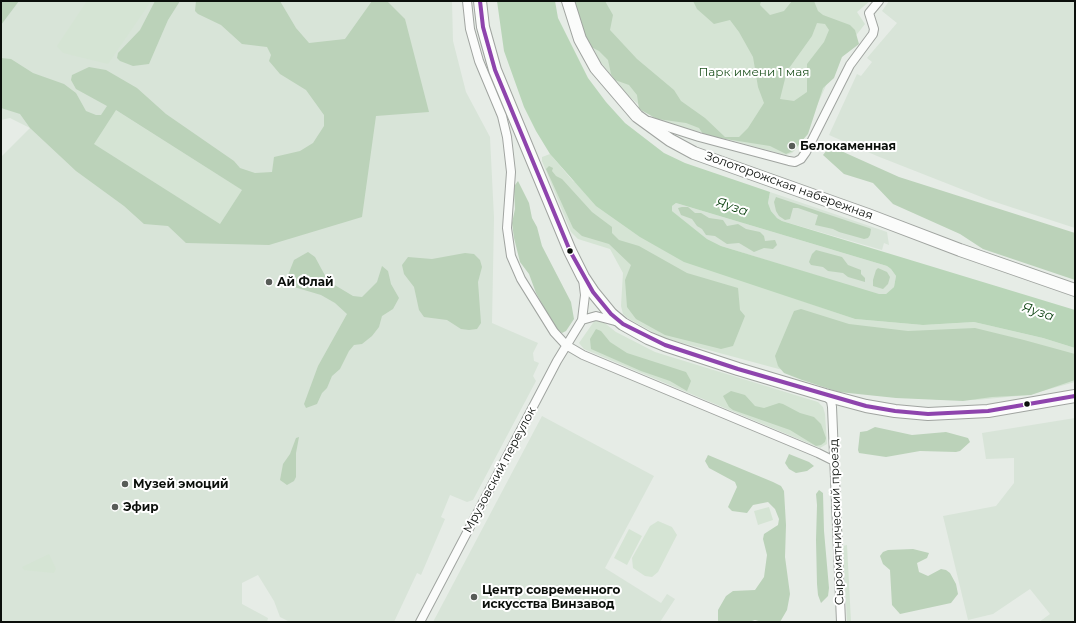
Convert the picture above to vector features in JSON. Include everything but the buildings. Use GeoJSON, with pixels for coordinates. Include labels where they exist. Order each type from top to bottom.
{"type":"FeatureCollection","features":[{"type":"Feature","properties":{"kind":"main road"},"geometry":{"type":"LineString","coordinates":[[480,1],[486,40],[495,70],[570,251],[583,277],[603,304],[624,324],[648,338],[665,345],[825,395],[895,411],[955,414],[988,412],[1075,396]]}},
{"type":"Feature","properties":{"kind":"main road","name":"Золоторожская набережная"},"geometry":{"type":"LineString","coordinates":[[568,1],[580,39],[596,68],[637,116],[670,140],[694,153],[868,214],[960,250],[1075,290]]}},
{"type":"Feature","properties":{"kind":"street"},"geometry":{"type":"LineString","coordinates":[[467,1],[470,29],[479,61],[502,116],[507,137],[511,172],[507,228],[511,256],[521,279],[539,311],[554,332],[566,345],[583,355],[834,461]]}},
{"type":"Feature","properties":{"kind":"street"},"geometry":{"type":"LineString","coordinates":[[637,116],[699,137],[789,161],[794,162],[801,159],[850,65],[873,34],[874,29],[869,13],[879,1]]}},
{"type":"Feature","properties":{"kind":"street"},"geometry":{"type":"LineString","coordinates":[[694,153],[690,144],[694,138],[699,137]]}},
{"type":"Feature","properties":{"kind":"street","name":"Мрузовский переулок"},"geometry":{"type":"LineString","coordinates":[[420,622],[566,345],[582,320],[584,295],[583,277]]}},
{"type":"Feature","properties":{"kind":"street"},"geometry":{"type":"LineString","coordinates":[[582,320],[591,317],[603,316],[624,324]]}},
{"type":"Feature","properties":{"kind":"street","name":"Сыромятнический проезд"},"geometry":{"type":"LineString","coordinates":[[825,395],[831,401],[833,423],[841,622]]}},
{"type":"Feature","properties":{"kind":"street","name":"Сыромятнический проезд"},"geometry":{"type":"LineString","coordinates":[[833,423],[837,411],[846,401]]}},
{"type":"Feature","properties":{"kind":"shaded area"},"geometry":{"type":"Polygon","coordinates":[[[1,1],[452,1],[453,41],[466,92],[490,137],[494,218],[492,323],[538,343],[533,353],[534,361],[539,363],[533,376],[536,381],[473,500],[467,502],[450,495],[441,517],[445,519],[421,575],[417,573],[394,622],[290,622],[280,617],[274,601],[258,575],[242,583],[242,604],[268,618],[267,622],[1,622],[1,157],[30,128],[10,118],[1,120],[1,1]]]}},
{"type":"Feature","properties":{"kind":"shaded area"},"geometry":{"type":"Polygon","coordinates":[[[1,1],[19,1],[1,25],[1,1]]]}},
{"type":"Feature","properties":{"kind":"shaded area"},"geometry":{"type":"Polygon","coordinates":[[[155,1],[180,1],[168,20],[149,64],[133,66],[120,61],[117,58],[118,53],[140,30],[155,1]]]}},
{"type":"Feature","properties":{"kind":"shaded area"},"geometry":{"type":"Polygon","coordinates":[[[196,1],[280,1],[296,28],[309,43],[345,39],[372,1],[387,1],[405,19],[429,112],[376,116],[362,217],[269,245],[186,243],[168,226],[144,224],[124,206],[76,171],[30,128],[20,114],[1,108],[1,58],[11,59],[33,73],[64,84],[76,93],[86,111],[96,115],[101,115],[107,106],[76,89],[71,80],[72,75],[89,67],[106,70],[137,88],[166,114],[234,161],[240,168],[255,173],[272,172],[274,157],[300,151],[313,143],[324,126],[324,115],[306,90],[280,74],[269,61],[271,55],[267,47],[242,44],[221,25],[198,14],[195,11],[196,1]],[[116,110],[94,144],[220,224],[242,190],[116,110]]]}},
{"type":"Feature","properties":{"kind":"shaded area"},"geometry":{"type":"Polygon","coordinates":[[[569,1],[605,1],[613,15],[610,30],[637,59],[674,90],[681,101],[705,118],[725,137],[739,137],[748,128],[764,103],[758,87],[753,57],[739,32],[730,20],[714,24],[697,9],[693,1],[761,1],[760,5],[770,15],[784,11],[792,1],[814,1],[818,11],[823,15],[850,25],[855,30],[859,44],[842,57],[834,78],[823,88],[808,134],[793,151],[786,154],[770,146],[703,134],[699,128],[686,123],[657,119],[639,109],[637,95],[629,85],[615,80],[611,74],[608,60],[599,51],[585,44],[569,1]],[[817,23],[812,36],[787,71],[780,99],[794,101],[807,92],[807,64],[824,42],[829,30],[825,24],[817,23]]]}},
{"type":"Feature","properties":{"kind":"shaded area"},"geometry":{"type":"Polygon","coordinates":[[[889,1],[1075,1],[1075,228],[989,200],[877,156],[829,135],[857,74],[861,76],[872,62],[867,58],[897,23],[882,11],[889,1]]]}},
{"type":"Feature","properties":{"kind":"shaded area"},"geometry":{"type":"Polygon","coordinates":[[[830,146],[899,177],[1075,233],[1075,280],[983,249],[960,234],[893,204],[873,183],[844,174],[823,155],[830,146]]]}},
{"type":"Feature","properties":{"kind":"shaded area"},"geometry":{"type":"Polygon","coordinates":[[[549,166],[553,168],[552,171],[556,176],[562,179],[592,212],[612,227],[612,233],[619,240],[639,246],[687,273],[738,288],[740,310],[745,316],[733,346],[721,349],[665,335],[636,319],[627,307],[625,280],[631,265],[609,244],[582,236],[573,228],[546,169],[549,166]]]}},
{"type":"Feature","properties":{"kind":"shaded area"},"geometry":{"type":"Polygon","coordinates":[[[518,181],[529,203],[532,218],[537,227],[542,246],[571,302],[574,319],[566,331],[562,333],[555,327],[536,293],[529,274],[520,262],[512,223],[515,209],[514,189],[518,181]]]}},
{"type":"Feature","properties":{"kind":"shaded area"},"geometry":{"type":"Polygon","coordinates":[[[770,192],[887,232],[889,245],[884,243],[882,250],[782,221],[771,211],[768,203],[770,192]]]}},
{"type":"Feature","properties":{"kind":"shaded area"},"geometry":{"type":"Polygon","coordinates":[[[776,197],[869,228],[871,229],[870,235],[868,238],[864,239],[815,225],[818,215],[798,208],[793,208],[790,219],[785,220],[779,216],[776,211],[774,202],[776,197]]]}},
{"type":"Feature","properties":{"kind":"shaded area"},"geometry":{"type":"Polygon","coordinates":[[[676,203],[887,266],[896,276],[894,287],[886,294],[879,295],[721,246],[707,239],[672,211],[672,206],[676,203]]]}},
{"type":"Feature","properties":{"kind":"shaded area"},"geometry":{"type":"Polygon","coordinates":[[[688,207],[695,213],[701,213],[709,218],[723,220],[727,226],[738,224],[746,229],[760,232],[764,236],[765,241],[775,240],[777,245],[773,249],[764,248],[754,252],[739,243],[727,244],[715,236],[706,235],[692,219],[681,215],[678,208],[688,207]]]}},
{"type":"Feature","properties":{"kind":"shaded area"},"geometry":{"type":"Polygon","coordinates":[[[816,250],[842,257],[848,265],[861,270],[861,274],[865,278],[865,282],[848,277],[843,273],[828,271],[823,267],[811,265],[809,262],[812,254],[816,250]]]}},
{"type":"Feature","properties":{"kind":"shaded area"},"geometry":{"type":"Polygon","coordinates":[[[308,252],[315,257],[328,281],[353,296],[362,297],[377,282],[382,266],[388,271],[391,284],[399,298],[393,309],[382,316],[379,327],[372,336],[362,344],[354,345],[349,351],[340,369],[332,376],[327,388],[322,393],[317,404],[306,408],[304,404],[318,366],[347,314],[335,303],[321,295],[294,287],[289,283],[288,275],[294,260],[308,252]]]}},
{"type":"Feature","properties":{"kind":"shaded area"},"geometry":{"type":"Polygon","coordinates":[[[465,253],[474,254],[480,260],[482,267],[478,282],[481,323],[477,329],[469,330],[461,329],[447,320],[424,317],[419,310],[414,287],[404,274],[402,265],[408,257],[432,259],[465,253]]]}},
{"type":"Feature","properties":{"kind":"shaded area"},"geometry":{"type":"Polygon","coordinates":[[[878,268],[887,272],[890,277],[888,284],[883,289],[873,286],[873,280],[878,268]]]}},
{"type":"Feature","properties":{"kind":"shaded area"},"geometry":{"type":"Polygon","coordinates":[[[801,309],[849,324],[908,331],[975,328],[1024,340],[1075,354],[1075,380],[1031,395],[992,397],[963,401],[896,398],[839,392],[784,373],[778,366],[775,356],[794,311],[801,309]]]}},
{"type":"Feature","properties":{"kind":"shaded area"},"geometry":{"type":"Polygon","coordinates":[[[596,329],[601,331],[610,342],[627,353],[686,372],[691,381],[687,391],[670,381],[641,371],[591,349],[590,339],[596,329]]]}},
{"type":"Feature","properties":{"kind":"shaded area"},"geometry":{"type":"Polygon","coordinates":[[[731,391],[745,395],[755,406],[764,408],[779,403],[800,413],[814,417],[821,424],[826,438],[825,442],[816,446],[790,430],[733,410],[729,407],[723,396],[731,391]]]}},
{"type":"Feature","properties":{"kind":"shaded area"},"geometry":{"type":"Polygon","coordinates":[[[542,416],[654,476],[605,568],[661,603],[667,594],[675,599],[660,622],[433,622],[542,416]]]}},
{"type":"Feature","properties":{"kind":"shaded area"},"geometry":{"type":"Polygon","coordinates":[[[1075,418],[1075,622],[1039,622],[1050,614],[1030,589],[993,614],[968,620],[943,516],[996,506],[1014,483],[1014,458],[986,459],[982,433],[1075,418]]]}},
{"type":"Feature","properties":{"kind":"shaded area"},"geometry":{"type":"Polygon","coordinates":[[[875,427],[912,435],[946,432],[968,438],[970,442],[960,451],[956,452],[920,451],[886,457],[859,453],[860,432],[867,431],[875,427]]]}},
{"type":"Feature","properties":{"kind":"shaded area"},"geometry":{"type":"Polygon","coordinates":[[[299,437],[296,453],[296,477],[294,481],[287,485],[280,480],[283,464],[290,454],[296,438],[299,437]]]}},
{"type":"Feature","properties":{"kind":"shaded area"},"geometry":{"type":"Polygon","coordinates":[[[789,454],[809,462],[814,466],[807,471],[796,473],[789,469],[785,463],[789,454]]]}},
{"type":"Feature","properties":{"kind":"shaded area"},"geometry":{"type":"Polygon","coordinates":[[[708,455],[773,482],[781,486],[784,491],[786,525],[785,557],[790,594],[787,610],[780,622],[762,622],[755,620],[749,622],[718,622],[718,610],[726,596],[733,591],[755,590],[764,577],[767,555],[763,539],[764,534],[778,525],[779,519],[775,509],[768,502],[753,505],[747,513],[732,511],[728,507],[737,487],[735,482],[709,468],[705,461],[708,455]]]}},
{"type":"Feature","properties":{"kind":"shaded area"},"geometry":{"type":"Polygon","coordinates":[[[819,490],[823,493],[824,531],[829,588],[828,596],[821,603],[818,595],[817,584],[816,540],[816,494],[819,490]]]}},
{"type":"Feature","properties":{"kind":"shaded area"},"geometry":{"type":"Polygon","coordinates":[[[913,549],[929,553],[927,558],[917,563],[919,572],[928,576],[941,569],[946,570],[950,573],[956,584],[958,594],[951,603],[900,614],[892,605],[890,570],[883,564],[880,556],[883,552],[888,550],[913,549]]]}},
{"type":"Feature","properties":{"kind":"green space"},"geometry":{"type":"Polygon","coordinates":[[[87,1],[151,1],[108,64],[63,53],[57,46],[87,1]]]}},
{"type":"Feature","properties":{"kind":"green space","name":"Парк имени 1 мая"},"geometry":{"type":"Polygon","coordinates":[[[576,1],[870,1],[857,12],[865,24],[839,57],[798,147],[792,153],[786,155],[656,120],[623,91],[599,60],[580,19],[576,1]]]}},
{"type":"Feature","properties":{"kind":"green space"},"geometry":{"type":"Polygon","coordinates":[[[115,110],[242,190],[220,224],[94,144],[115,110]]]}},
{"type":"Feature","properties":{"kind":"green space"},"geometry":{"type":"Polygon","coordinates":[[[550,154],[573,181],[779,293],[855,319],[923,325],[974,322],[1043,338],[1075,348],[1075,382],[1028,395],[976,400],[939,400],[838,385],[664,338],[629,319],[623,314],[621,306],[623,273],[610,249],[578,239],[571,232],[542,161],[542,157],[550,154]]]}},
{"type":"Feature","properties":{"kind":"green space"},"geometry":{"type":"Polygon","coordinates":[[[595,320],[601,320],[616,332],[655,352],[818,402],[823,407],[825,414],[827,444],[820,448],[584,349],[579,343],[595,320]]]}},
{"type":"Feature","properties":{"kind":"green space"},"geometry":{"type":"Polygon","coordinates":[[[769,507],[773,520],[758,525],[754,511],[769,507]]]}},
{"type":"Feature","properties":{"kind":"green space"},"geometry":{"type":"Polygon","coordinates":[[[658,521],[672,527],[677,535],[658,572],[652,577],[645,576],[633,568],[632,558],[650,526],[658,521]]]}},
{"type":"Feature","properties":{"kind":"green space"},"geometry":{"type":"Polygon","coordinates":[[[629,529],[642,536],[627,565],[614,558],[629,529]]]}},
{"type":"Feature","properties":{"kind":"green space"},"geometry":{"type":"Polygon","coordinates":[[[847,545],[851,622],[847,622],[843,546],[847,545]]]}},
{"type":"Feature","properties":{"kind":"green space"},"geometry":{"type":"Polygon","coordinates":[[[49,554],[56,569],[54,573],[24,570],[22,567],[49,554]]]}},
{"type":"Feature","properties":{"kind":"water","name":"Яуза"},"geometry":{"type":"Polygon","coordinates":[[[497,1],[555,1],[558,18],[588,78],[606,102],[625,123],[664,153],[685,163],[770,192],[768,203],[771,211],[782,221],[1075,310],[1075,348],[1043,338],[974,322],[923,325],[855,319],[684,262],[640,237],[596,206],[550,154],[524,107],[504,51],[497,1]],[[676,203],[672,206],[672,211],[707,239],[721,246],[879,294],[886,294],[894,287],[896,276],[887,266],[676,203]]]}},
{"type":"Feature","properties":{"kind":"transit line"},"geometry":{"type":"LineString","coordinates":[[480,1],[483,27],[495,70],[570,251],[593,292],[611,314],[623,324],[665,345],[738,369],[866,406],[895,411],[928,414],[988,411],[1075,396]]}},
{"type":"Feature","properties":{"kind":"place","name":"Белокаменная"},"geometry":{"type":"Point","coordinates":[792,146]}},
{"type":"Feature","properties":{"kind":"place","name":"Ай Флай"},"geometry":{"type":"Point","coordinates":[269,282]}},
{"type":"Feature","properties":{"kind":"place","name":"Музей эмоций"},"geometry":{"type":"Point","coordinates":[125,484]}},
{"type":"Feature","properties":{"kind":"place","name":"Эфир"},"geometry":{"type":"Point","coordinates":[115,507]}},
{"type":"Feature","properties":{"kind":"place","name":"Центр современного искусства Винзавод"},"geometry":{"type":"Point","coordinates":[474,597]}}]}
